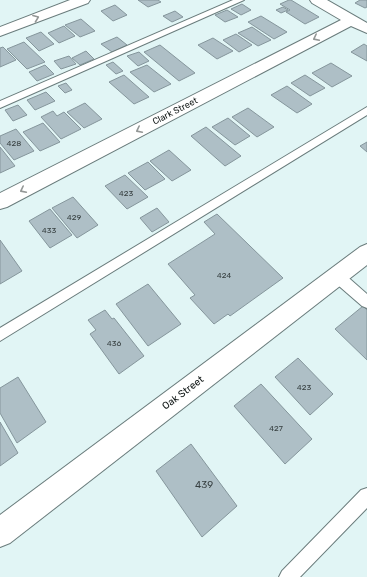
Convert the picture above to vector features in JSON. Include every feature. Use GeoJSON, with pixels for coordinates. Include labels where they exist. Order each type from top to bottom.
{"type":"FeatureCollection","features":[{"type":"Feature","properties":{"kind":"street"},"geometry":{"type":"LineString","coordinates":[[0,32],[83,0]]}},
{"type":"Feature","properties":{"kind":"street"},"geometry":{"type":"LineString","coordinates":[[317,0],[367,29]]}},
{"type":"Feature","properties":{"kind":"street","name":"Clark Street"},"geometry":{"type":"LineString","coordinates":[[0,202],[351,20]]}},
{"type":"Feature","properties":{"kind":"street","name":"Oak Street"},"geometry":{"type":"LineString","coordinates":[[0,533],[367,252]]}},
{"type":"Feature","properties":{"kind":"lane"},"geometry":{"type":"LineString","coordinates":[[0,105],[240,0]]}},
{"type":"Feature","properties":{"kind":"lane"},"geometry":{"type":"LineString","coordinates":[[0,335],[367,110]]}},
{"type":"Feature","properties":{"kind":"lane"},"geometry":{"type":"LineString","coordinates":[[337,276],[367,302]]}},
{"type":"Feature","properties":{"kind":"lane"},"geometry":{"type":"LineString","coordinates":[[288,577],[367,496]]}},
{"type":"Feature","properties":{"kind":"building"},"geometry":{"type":"Polygon","coordinates":[[[138,0],[158,0],[161,2],[148,7],[138,0]]]}},
{"type":"Feature","properties":{"kind":"building"},"geometry":{"type":"Polygon","coordinates":[[[289,0],[319,17],[305,24],[286,12],[290,10],[280,4],[289,0]]]}},
{"type":"Feature","properties":{"kind":"building"},"geometry":{"type":"Polygon","coordinates":[[[360,0],[367,0],[367,7],[365,8],[355,3],[360,0]]]}},
{"type":"Feature","properties":{"kind":"building"},"geometry":{"type":"Polygon","coordinates":[[[242,4],[251,10],[241,15],[231,9],[242,4]]]}},
{"type":"Feature","properties":{"kind":"building"},"geometry":{"type":"Polygon","coordinates":[[[115,5],[127,15],[113,21],[101,11],[115,5]]]}},
{"type":"Feature","properties":{"kind":"building"},"geometry":{"type":"Polygon","coordinates":[[[283,7],[288,10],[281,13],[276,10],[283,7]]]}},
{"type":"Feature","properties":{"kind":"building"},"geometry":{"type":"Polygon","coordinates":[[[227,10],[238,17],[225,22],[215,15],[227,10]]]}},
{"type":"Feature","properties":{"kind":"building"},"geometry":{"type":"Polygon","coordinates":[[[175,11],[183,17],[172,22],[163,16],[175,11]]]}},
{"type":"Feature","properties":{"kind":"building"},"geometry":{"type":"Polygon","coordinates":[[[261,16],[287,32],[274,39],[248,22],[261,16]]]}},
{"type":"Feature","properties":{"kind":"building"},"geometry":{"type":"Polygon","coordinates":[[[81,19],[95,31],[80,37],[65,25],[81,19]]]}},
{"type":"Feature","properties":{"kind":"building"},"geometry":{"type":"Polygon","coordinates":[[[64,26],[75,36],[59,43],[48,33],[64,26]]]}},
{"type":"Feature","properties":{"kind":"building"},"geometry":{"type":"Polygon","coordinates":[[[252,27],[271,40],[258,46],[238,33],[252,27]]]}},
{"type":"Feature","properties":{"kind":"building"},"geometry":{"type":"Polygon","coordinates":[[[41,32],[54,44],[39,51],[26,38],[41,32]]]}},
{"type":"Feature","properties":{"kind":"building"},"geometry":{"type":"Polygon","coordinates":[[[236,34],[252,45],[239,52],[223,40],[236,34]]]}},
{"type":"Feature","properties":{"kind":"building"},"geometry":{"type":"Polygon","coordinates":[[[117,37],[127,45],[112,52],[101,44],[117,37]]]}},
{"type":"Feature","properties":{"kind":"building"},"geometry":{"type":"Polygon","coordinates":[[[213,38],[233,51],[217,59],[198,45],[213,38]]]}},
{"type":"Feature","properties":{"kind":"building"},"geometry":{"type":"Polygon","coordinates":[[[24,42],[45,62],[27,69],[7,49],[24,42]]]}},
{"type":"Feature","properties":{"kind":"building"},"geometry":{"type":"Polygon","coordinates":[[[364,44],[367,46],[367,61],[351,52],[364,44]]]}},
{"type":"Feature","properties":{"kind":"building"},"geometry":{"type":"Polygon","coordinates":[[[160,45],[195,73],[179,81],[144,52],[160,45]]]}},
{"type":"Feature","properties":{"kind":"building"},"geometry":{"type":"Polygon","coordinates":[[[3,47],[16,60],[0,67],[0,48],[3,47]]]}},
{"type":"Feature","properties":{"kind":"building"},"geometry":{"type":"Polygon","coordinates":[[[86,51],[94,59],[80,65],[72,58],[86,51]]]}},
{"type":"Feature","properties":{"kind":"building"},"geometry":{"type":"Polygon","coordinates":[[[139,52],[149,61],[138,66],[127,56],[139,52]]]}},
{"type":"Feature","properties":{"kind":"building"},"geometry":{"type":"Polygon","coordinates":[[[69,56],[76,64],[61,69],[54,61],[69,56]]]}},
{"type":"Feature","properties":{"kind":"building"},"geometry":{"type":"Polygon","coordinates":[[[113,62],[123,71],[116,74],[106,65],[113,62]]]}},
{"type":"Feature","properties":{"kind":"building"},"geometry":{"type":"Polygon","coordinates":[[[331,63],[352,76],[332,87],[312,73],[331,63]]]}},
{"type":"Feature","properties":{"kind":"building"},"geometry":{"type":"Polygon","coordinates":[[[45,65],[54,74],[37,81],[29,72],[45,65]]]}},
{"type":"Feature","properties":{"kind":"building"},"geometry":{"type":"Polygon","coordinates":[[[147,65],[171,84],[154,92],[130,72],[147,65]]]}},
{"type":"Feature","properties":{"kind":"building"},"geometry":{"type":"Polygon","coordinates":[[[124,75],[149,97],[134,104],[109,82],[124,75]]]}},
{"type":"Feature","properties":{"kind":"building"},"geometry":{"type":"Polygon","coordinates":[[[305,75],[325,88],[310,96],[291,83],[305,75]]]}},
{"type":"Feature","properties":{"kind":"building"},"geometry":{"type":"Polygon","coordinates":[[[66,83],[72,90],[65,93],[58,86],[66,83]]]}},
{"type":"Feature","properties":{"kind":"building"},"geometry":{"type":"Polygon","coordinates":[[[287,86],[312,104],[297,113],[271,95],[287,86]]]}},
{"type":"Feature","properties":{"kind":"building"},"geometry":{"type":"Polygon","coordinates":[[[46,92],[55,101],[35,110],[27,100],[46,92]]]}},
{"type":"Feature","properties":{"kind":"building"},"geometry":{"type":"Polygon","coordinates":[[[85,103],[102,119],[84,128],[67,112],[85,103]]]}},
{"type":"Feature","properties":{"kind":"building"},"geometry":{"type":"Polygon","coordinates":[[[18,105],[27,115],[13,121],[5,110],[18,105]]]}},
{"type":"Feature","properties":{"kind":"building"},"geometry":{"type":"Polygon","coordinates":[[[248,108],[274,127],[257,137],[232,117],[248,108]]]}},
{"type":"Feature","properties":{"kind":"building"},"geometry":{"type":"Polygon","coordinates":[[[53,111],[57,116],[64,112],[81,129],[61,139],[41,117],[53,111]]]}},
{"type":"Feature","properties":{"kind":"building"},"geometry":{"type":"Polygon","coordinates":[[[228,118],[250,136],[235,145],[212,127],[228,118]]]}},
{"type":"Feature","properties":{"kind":"building"},"geometry":{"type":"Polygon","coordinates":[[[43,123],[60,142],[40,151],[23,132],[43,123]]]}},
{"type":"Feature","properties":{"kind":"building"},"geometry":{"type":"Polygon","coordinates":[[[206,127],[241,156],[225,166],[191,136],[206,127]]]}},
{"type":"Feature","properties":{"kind":"building"},"geometry":{"type":"Polygon","coordinates":[[[16,129],[34,151],[14,160],[0,143],[0,136],[16,129]]]}},
{"type":"Feature","properties":{"kind":"building"},"geometry":{"type":"Polygon","coordinates":[[[367,142],[367,152],[360,146],[367,142]]]}},
{"type":"Feature","properties":{"kind":"building"},"geometry":{"type":"Polygon","coordinates":[[[0,147],[15,166],[0,173],[0,147]]]}},
{"type":"Feature","properties":{"kind":"building"},"geometry":{"type":"Polygon","coordinates":[[[169,150],[191,170],[172,181],[150,161],[169,150]]]}},
{"type":"Feature","properties":{"kind":"building"},"geometry":{"type":"Polygon","coordinates":[[[148,162],[165,179],[145,190],[128,173],[148,162]]]}},
{"type":"Feature","properties":{"kind":"building"},"geometry":{"type":"Polygon","coordinates":[[[125,175],[148,197],[127,209],[105,186],[125,175]]]}},
{"type":"Feature","properties":{"kind":"building"},"geometry":{"type":"Polygon","coordinates":[[[73,197],[98,225],[77,238],[52,208],[73,197]]]}},
{"type":"Feature","properties":{"kind":"building"},"geometry":{"type":"Polygon","coordinates":[[[157,208],[169,222],[152,232],[140,218],[157,208]]]}},
{"type":"Feature","properties":{"kind":"building"},"geometry":{"type":"Polygon","coordinates":[[[50,209],[72,235],[50,248],[29,221],[50,209]]]}},
{"type":"Feature","properties":{"kind":"building"},"geometry":{"type":"Polygon","coordinates":[[[217,214],[283,278],[230,316],[228,314],[214,324],[190,298],[195,295],[168,264],[215,234],[204,222],[217,214]]]}},
{"type":"Feature","properties":{"kind":"building"},"geometry":{"type":"Polygon","coordinates":[[[0,240],[22,271],[0,284],[0,240]]]}},
{"type":"Feature","properties":{"kind":"building"},"geometry":{"type":"Polygon","coordinates":[[[148,284],[181,324],[148,346],[116,304],[148,284]]]}},
{"type":"Feature","properties":{"kind":"building"},"geometry":{"type":"Polygon","coordinates":[[[363,306],[367,310],[367,360],[335,329],[363,306]]]}},
{"type":"Feature","properties":{"kind":"building"},"geometry":{"type":"Polygon","coordinates":[[[105,310],[112,319],[114,318],[144,356],[119,374],[90,334],[96,330],[88,320],[105,310]]]}},
{"type":"Feature","properties":{"kind":"building"},"geometry":{"type":"Polygon","coordinates":[[[298,358],[333,394],[310,415],[275,377],[298,358]]]}},
{"type":"Feature","properties":{"kind":"building"},"geometry":{"type":"Polygon","coordinates":[[[18,377],[46,422],[17,443],[0,413],[0,388],[18,377]]]}},
{"type":"Feature","properties":{"kind":"building"},"geometry":{"type":"Polygon","coordinates":[[[261,384],[312,439],[285,464],[234,406],[261,384]]]}},
{"type":"Feature","properties":{"kind":"building"},"geometry":{"type":"Polygon","coordinates":[[[0,422],[18,453],[0,466],[0,422]]]}},
{"type":"Feature","properties":{"kind":"building"},"geometry":{"type":"Polygon","coordinates":[[[191,444],[237,506],[202,537],[156,471],[191,444]]]}}]}
